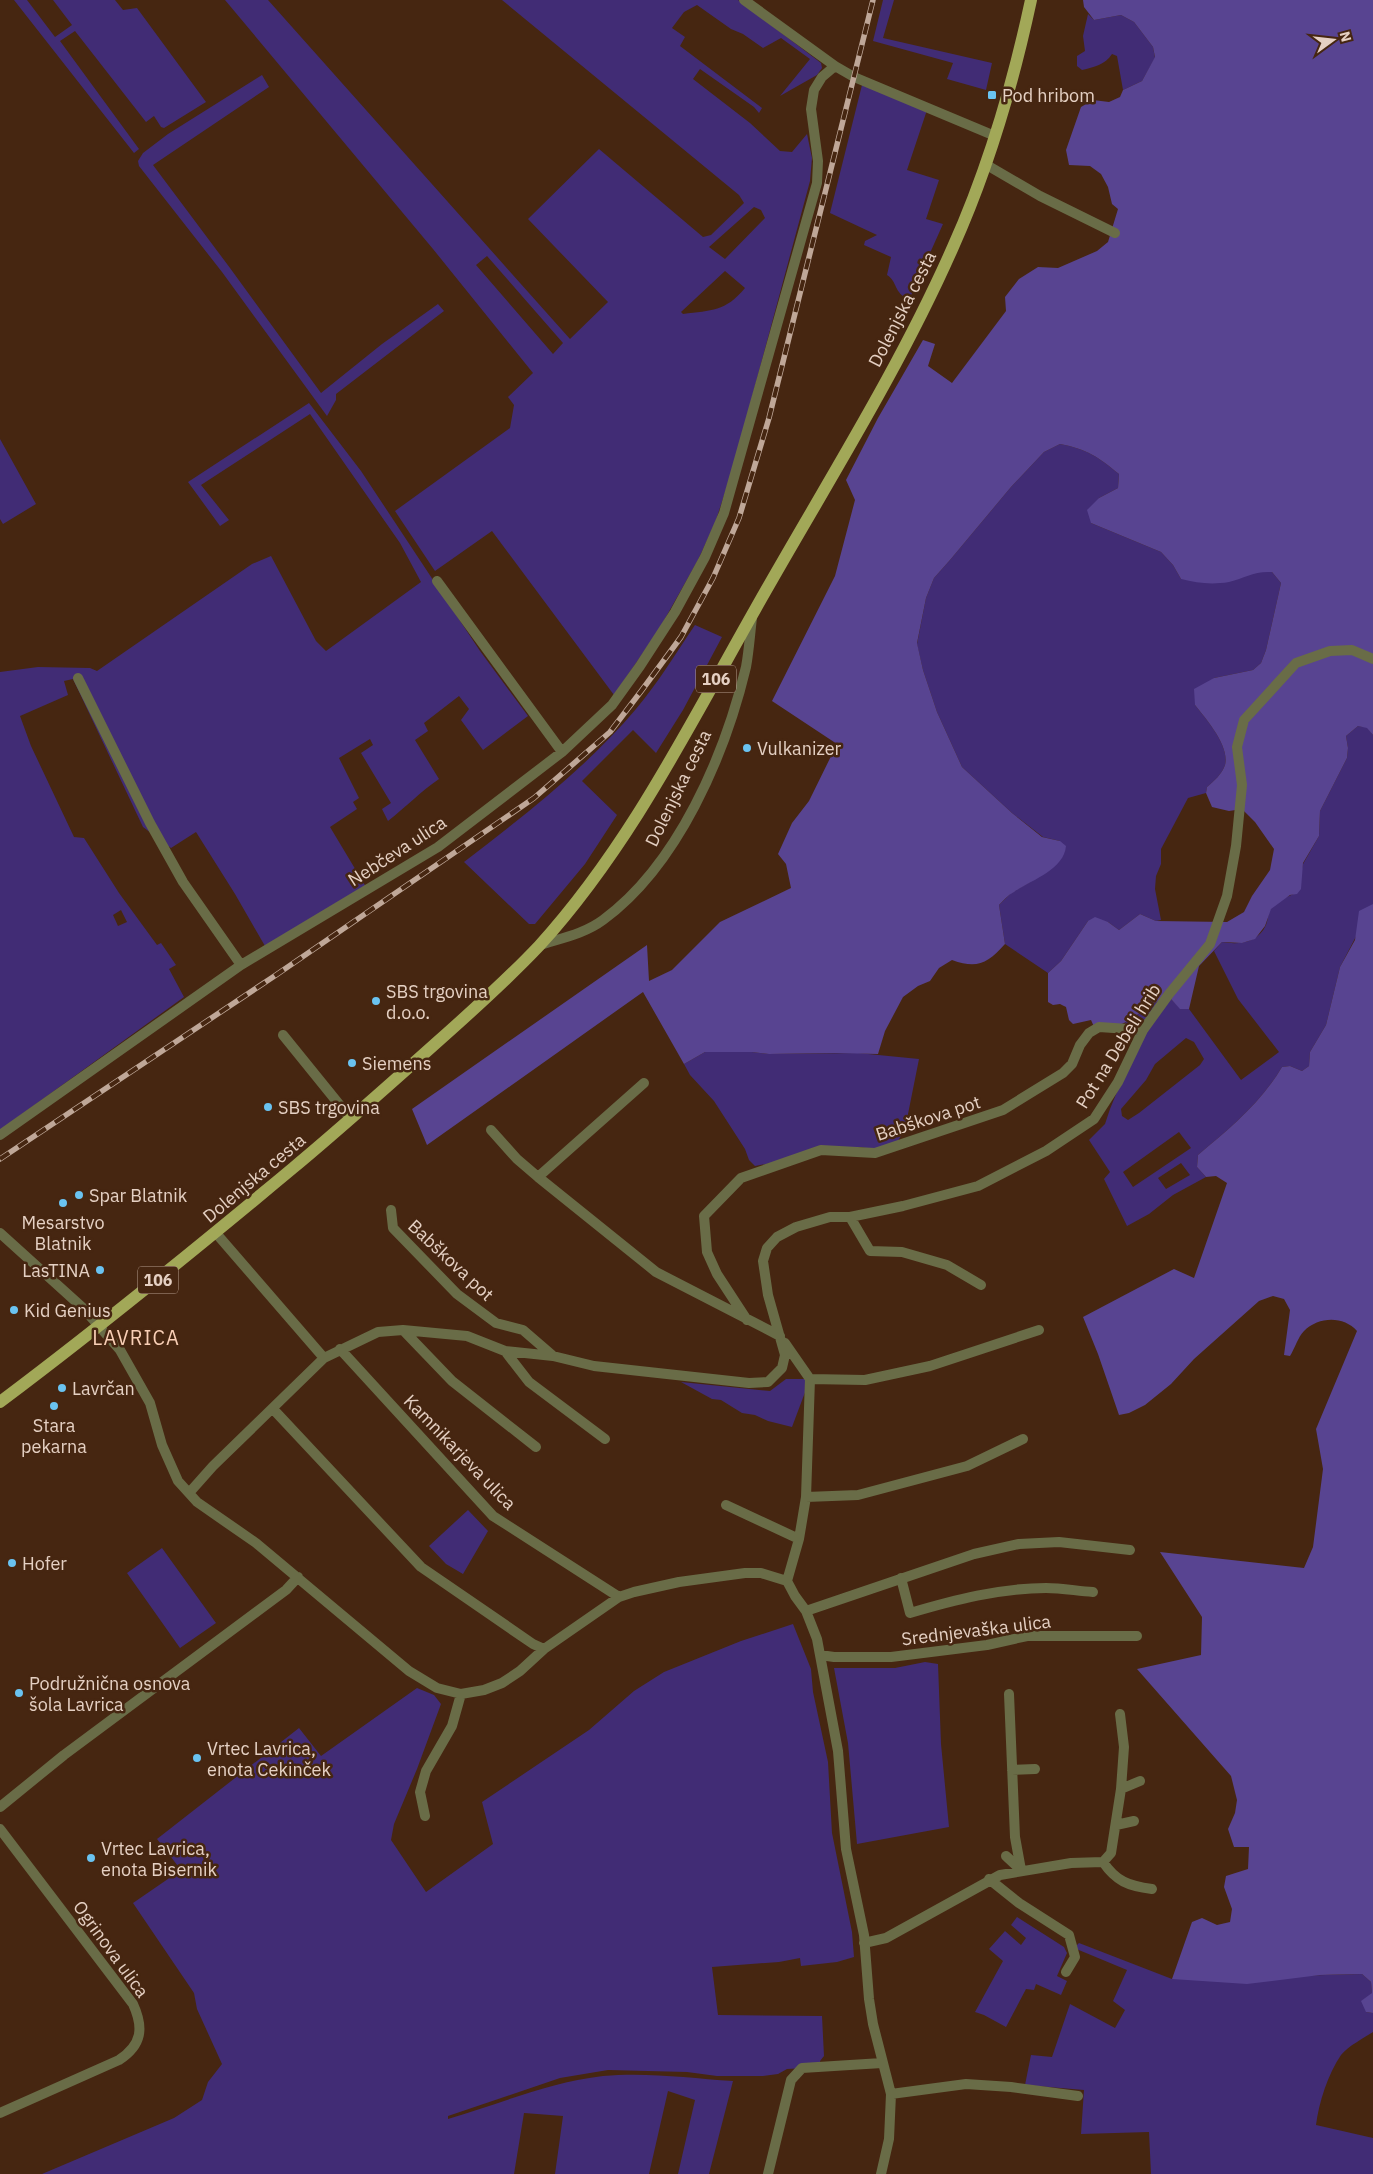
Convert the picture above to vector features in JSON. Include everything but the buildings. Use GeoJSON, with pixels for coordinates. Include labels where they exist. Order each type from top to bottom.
{"type":"FeatureCollection","features":[{"type":"Feature","properties":{"kind":"main road","name":"Dolenjska cesta"},"geometry":{"type":"LineString","coordinates":[[0,1402],[99,1326],[351,1120],[502,983],[540,945],[585,890],[653,791],[909,336],[953,248],[985,164],[995,136],[1031,0]]}},
{"type":"Feature","properties":{"kind":"street"},"geometry":{"type":"LineString","coordinates":[[744,0],[835,66],[854,77],[995,136]]}},
{"type":"Feature","properties":{"kind":"street","name":"Nebčeva ulica"},"geometry":{"type":"LineString","coordinates":[[0,1135],[241,965],[438,847],[562,752],[612,705],[662,633],[706,558],[724,513],[817,182],[818,161],[811,108],[814,90],[822,77],[835,66]]}},
{"type":"Feature","properties":{"kind":"street"},"geometry":{"type":"LineString","coordinates":[[985,164],[1040,196],[1115,233]]}},
{"type":"Feature","properties":{"kind":"street"},"geometry":{"type":"LineString","coordinates":[[436,581],[562,752]]}},
{"type":"Feature","properties":{"kind":"street","name":"Dolenjska cesta"},"geometry":{"type":"LineString","coordinates":[[540,945],[580,933],[603,920],[638,889],[661,862],[684,826],[714,764],[735,708],[746,665],[753,612]]}},
{"type":"Feature","properties":{"kind":"street","name":"Pot na Debeli hrib"},"geometry":{"type":"LineString","coordinates":[[780,1336],[768,1295],[763,1262],[767,1248],[777,1238],[796,1227],[830,1217],[850,1218],[978,1186],[1046,1151],[1094,1119],[1118,1082],[1143,1030],[1169,994],[1210,944],[1227,896],[1236,846],[1242,786],[1237,747],[1244,720],[1296,663],[1330,650],[1352,650],[1373,659]]}},
{"type":"Feature","properties":{"kind":"street"},"geometry":{"type":"LineString","coordinates":[[78,678],[150,823],[183,882],[241,965]]}},
{"type":"Feature","properties":{"kind":"street","name":"Babškova pot"},"geometry":{"type":"LineString","coordinates":[[747,1320],[717,1274],[707,1252],[704,1216],[741,1178],[821,1150],[875,1153],[1003,1110],[1064,1073],[1072,1064],[1080,1046],[1089,1033],[1099,1027],[1143,1030]]}},
{"type":"Feature","properties":{"kind":"street"},"geometry":{"type":"LineString","coordinates":[[282,1035],[351,1120]]}},
{"type":"Feature","properties":{"kind":"street"},"geometry":{"type":"LineString","coordinates":[[538,1177],[644,1084]]}},
{"type":"Feature","properties":{"kind":"street"},"geometry":{"type":"LineString","coordinates":[[491,1130],[517,1159],[656,1272],[780,1336],[810,1379],[806,1497],[799,1538],[787,1581],[794,1596],[806,1611],[820,1655],[838,1751],[846,1849],[864,1935],[869,1999],[882,2063],[891,2094],[889,2139],[881,2174]]}},
{"type":"Feature","properties":{"kind":"street","name":"Babškova pot"},"geometry":{"type":"LineString","coordinates":[[391,1210],[393,1228],[458,1294],[496,1323],[523,1330],[546,1352],[553,1356]]}},
{"type":"Feature","properties":{"kind":"street"},"geometry":{"type":"LineString","coordinates":[[850,1218],[870,1251],[902,1252],[948,1265],[981,1285]]}},
{"type":"Feature","properties":{"kind":"street"},"geometry":{"type":"LineString","coordinates":[[215,1232],[324,1358]]}},
{"type":"Feature","properties":{"kind":"street"},"geometry":{"type":"LineString","coordinates":[[0,1233],[69,1294],[115,1343],[134,1371],[156,1418],[162,1445],[178,1481],[197,1502],[256,1543],[409,1671],[437,1688],[461,1694],[484,1690],[502,1683],[520,1671],[544,1649],[619,1597],[679,1582],[745,1572],[761,1573],[787,1581]]}},
{"type":"Feature","properties":{"kind":"street"},"geometry":{"type":"LineString","coordinates":[[403,1330],[452,1381],[536,1447]]}},
{"type":"Feature","properties":{"kind":"street","name":"Babškova pot"},"geometry":{"type":"LineString","coordinates":[[189,1493],[213,1466],[324,1358],[378,1332],[403,1330],[466,1336],[504,1351],[553,1356],[594,1366],[749,1383],[768,1382],[782,1368],[786,1355],[780,1336]]}},
{"type":"Feature","properties":{"kind":"street"},"geometry":{"type":"LineString","coordinates":[[810,1379],[865,1380],[930,1366],[1039,1330]]}},
{"type":"Feature","properties":{"kind":"street","name":"Kamnikarjeva ulica"},"geometry":{"type":"LineString","coordinates":[[340,1349],[493,1516],[619,1597]]}},
{"type":"Feature","properties":{"kind":"street","name":"Babškova pot"},"geometry":{"type":"LineString","coordinates":[[504,1351],[529,1382],[605,1439]]}},
{"type":"Feature","properties":{"kind":"street"},"geometry":{"type":"LineString","coordinates":[[273,1408],[421,1567],[533,1644],[544,1649]]}},
{"type":"Feature","properties":{"kind":"street"},"geometry":{"type":"LineString","coordinates":[[806,1497],[858,1495],[967,1466],[1023,1439]]}},
{"type":"Feature","properties":{"kind":"street"},"geometry":{"type":"LineString","coordinates":[[726,1505],[799,1538]]}},
{"type":"Feature","properties":{"kind":"street"},"geometry":{"type":"LineString","coordinates":[[806,1611],[974,1554],[1019,1544],[1059,1542],[1130,1550]]}},
{"type":"Feature","properties":{"kind":"street"},"geometry":{"type":"LineString","coordinates":[[0,1807],[64,1755],[286,1590],[298,1577]]}},
{"type":"Feature","properties":{"kind":"street","name":"Srednjevaška ulica"},"geometry":{"type":"LineString","coordinates":[[901,1578],[910,1613],[956,1599],[999,1592],[1046,1588],[1092,1592]]}},
{"type":"Feature","properties":{"kind":"street","name":"Srednjevaška ulica"},"geometry":{"type":"LineString","coordinates":[[820,1655],[834,1657],[891,1657],[987,1645],[1027,1636],[1137,1636]]}},
{"type":"Feature","properties":{"kind":"street"},"geometry":{"type":"LineString","coordinates":[[425,1816],[420,1792],[424,1778],[452,1726],[461,1694]]}},
{"type":"Feature","properties":{"kind":"street"},"geometry":{"type":"LineString","coordinates":[[1009,1694],[1015,1838],[1021,1870]]}},
{"type":"Feature","properties":{"kind":"street"},"geometry":{"type":"LineString","coordinates":[[864,1943],[886,1938],[989,1879],[1021,1870],[1071,1863],[1103,1862],[1111,1853],[1121,1789],[1120,1714]]}},
{"type":"Feature","properties":{"kind":"street"},"geometry":{"type":"LineString","coordinates":[[1012,1770],[1035,1769]]}},
{"type":"Feature","properties":{"kind":"street"},"geometry":{"type":"LineString","coordinates":[[1121,1789],[1140,1781]]}},
{"type":"Feature","properties":{"kind":"street"},"geometry":{"type":"LineString","coordinates":[[1116,1825],[1134,1821]]}},
{"type":"Feature","properties":{"kind":"street","name":"Ogrinova ulica"},"geometry":{"type":"LineString","coordinates":[[0,1828],[133,2004],[139,2017],[140,2030],[130,2053],[119,2060],[0,2113]]}},
{"type":"Feature","properties":{"kind":"street"},"geometry":{"type":"LineString","coordinates":[[1006,1856],[1021,1870]]}},
{"type":"Feature","properties":{"kind":"street"},"geometry":{"type":"LineString","coordinates":[[1103,1862],[1112,1875],[1126,1883],[1152,1889]]}},
{"type":"Feature","properties":{"kind":"street"},"geometry":{"type":"LineString","coordinates":[[989,1879],[1020,1904],[1069,1935],[1076,1957],[1066,1972]]}},
{"type":"Feature","properties":{"kind":"street"},"geometry":{"type":"LineString","coordinates":[[768,2174],[791,2080],[802,2068],[882,2063]]}},
{"type":"Feature","properties":{"kind":"street"},"geometry":{"type":"LineString","coordinates":[[891,2094],[966,2084],[1011,2087],[1078,2096]]}},
{"type":"Feature","properties":{"kind":"shaded area"},"geometry":{"type":"Polygon","coordinates":[[[14,0],[27,0],[55,37],[72,25],[53,0],[115,0],[123,10],[137,8],[206,102],[164,128],[161,127],[154,116],[146,122],[75,31],[60,41],[139,149],[134,153],[14,0]]]}},
{"type":"Feature","properties":{"kind":"shaded area"},"geometry":{"type":"Polygon","coordinates":[[[225,0],[268,0],[570,339],[608,302],[528,219],[599,149],[703,237],[711,235],[744,203],[739,195],[502,0],[738,0],[821,63],[822,68],[817,75],[780,96],[810,59],[781,38],[763,48],[743,34],[731,29],[697,5],[684,12],[672,28],[685,37],[680,46],[762,108],[759,113],[754,107],[700,69],[693,79],[750,123],[780,151],[792,152],[807,134],[812,158],[810,181],[733,468],[715,523],[698,560],[658,631],[614,695],[492,531],[435,571],[395,511],[510,428],[514,405],[508,397],[533,373],[433,249],[225,0]],[[754,207],[709,247],[725,259],[765,218],[761,210],[754,207]],[[487,256],[476,265],[553,354],[563,343],[487,256]],[[725,271],[681,312],[683,314],[702,312],[724,306],[738,296],[745,288],[725,271]]]}},
{"type":"Feature","properties":{"kind":"shaded area"},"geometry":{"type":"Polygon","coordinates":[[[883,0],[894,0],[883,38],[992,63],[986,90],[947,79],[953,63],[873,41],[883,0]]]}},
{"type":"Feature","properties":{"kind":"shaded area"},"geometry":{"type":"Polygon","coordinates":[[[1083,0],[1373,0],[1373,735],[1367,728],[1358,726],[1346,736],[1347,758],[1320,811],[1319,836],[1303,863],[1301,889],[1297,894],[1290,895],[1271,909],[1265,926],[1255,939],[1242,943],[1222,942],[1199,966],[1189,1009],[1180,1009],[1171,999],[1165,999],[1158,1001],[1122,1024],[1095,1029],[1091,1020],[1073,1024],[1069,1020],[1066,1007],[1060,1004],[1053,1005],[1048,1002],[1048,973],[1061,961],[1088,921],[1095,917],[1108,922],[1119,930],[1140,914],[1156,921],[1227,922],[1244,912],[1252,896],[1270,870],[1274,849],[1255,822],[1242,809],[1229,811],[1212,807],[1206,793],[1207,787],[1218,777],[1224,768],[1226,758],[1221,741],[1195,705],[1194,689],[1214,678],[1253,670],[1261,663],[1266,650],[1281,583],[1272,572],[1254,574],[1222,583],[1193,582],[1181,579],[1173,565],[1161,552],[1091,523],[1087,510],[1099,498],[1118,488],[1119,474],[1092,454],[1078,448],[1060,444],[1044,452],[1011,487],[934,578],[926,598],[917,643],[923,670],[937,712],[962,767],[1012,813],[1042,837],[1060,841],[1066,846],[1064,854],[1053,868],[1012,893],[999,905],[1005,944],[993,956],[981,963],[968,964],[952,960],[939,968],[930,981],[918,986],[903,997],[885,1031],[878,1054],[705,1052],[684,1064],[643,992],[427,1145],[412,1109],[647,945],[649,981],[672,970],[720,922],[791,888],[786,864],[778,854],[792,823],[809,801],[837,744],[772,701],[835,576],[855,500],[846,480],[878,418],[923,340],[935,344],[928,366],[952,383],[1006,311],[1005,297],[1019,279],[1038,267],[1058,268],[1097,251],[1108,242],[1118,209],[1112,204],[1108,187],[1101,174],[1090,166],[1069,165],[1066,150],[1081,107],[1093,100],[1109,102],[1120,97],[1123,90],[1142,81],[1155,57],[1153,47],[1134,22],[1121,15],[1094,20],[1084,7],[1083,0]]]}},
{"type":"Feature","properties":{"kind":"shaded area"},"geometry":{"type":"Polygon","coordinates":[[[1088,14],[1094,20],[1121,15],[1134,22],[1153,47],[1155,58],[1142,81],[1123,90],[1117,56],[1112,54],[1106,61],[1095,67],[1082,70],[1077,66],[1077,56],[1085,51],[1083,36],[1088,14]]]}},
{"type":"Feature","properties":{"kind":"shaded area"},"geometry":{"type":"Polygon","coordinates":[[[262,75],[269,87],[153,165],[321,393],[382,344],[438,304],[444,311],[336,394],[336,400],[327,416],[222,272],[139,166],[138,161],[143,153],[168,134],[262,75]]]}},
{"type":"Feature","properties":{"kind":"shaded area"},"geometry":{"type":"Polygon","coordinates":[[[862,85],[927,110],[907,170],[939,180],[926,219],[943,224],[909,300],[900,294],[893,281],[887,275],[891,257],[864,245],[865,241],[877,235],[830,213],[862,85]]]}},
{"type":"Feature","properties":{"kind":"shaded area"},"geometry":{"type":"Polygon","coordinates":[[[309,403],[361,471],[480,651],[528,716],[483,750],[461,720],[469,709],[459,696],[424,723],[428,731],[415,740],[439,779],[388,821],[382,809],[391,803],[361,753],[373,745],[370,739],[339,758],[359,798],[353,802],[357,809],[330,827],[366,887],[265,946],[196,832],[171,848],[143,827],[73,679],[64,681],[68,695],[20,716],[31,746],[74,837],[84,838],[119,893],[157,945],[161,943],[176,965],[169,969],[184,997],[0,1130],[0,672],[38,667],[90,668],[97,671],[252,564],[271,556],[316,641],[326,651],[421,582],[400,543],[310,414],[201,485],[229,520],[220,526],[188,482],[309,403]],[[121,910],[113,915],[118,926],[127,922],[121,910]]]}},
{"type":"Feature","properties":{"kind":"shaded area"},"geometry":{"type":"Polygon","coordinates":[[[0,439],[36,504],[3,524],[0,519],[0,439]]]}},
{"type":"Feature","properties":{"kind":"shaded area"},"geometry":{"type":"Polygon","coordinates":[[[1060,444],[1078,448],[1092,454],[1119,474],[1118,488],[1099,498],[1091,523],[1161,552],[1173,565],[1181,579],[1230,581],[1258,571],[1272,572],[1281,583],[1266,650],[1261,663],[1253,670],[1214,678],[1195,705],[1221,741],[1226,758],[1225,765],[1220,774],[1207,787],[1206,793],[1188,798],[1161,849],[1161,864],[1156,876],[1155,889],[1161,920],[1156,921],[1140,914],[1119,930],[1108,922],[1088,921],[1061,961],[1048,973],[1005,944],[999,905],[1011,893],[1030,882],[1060,841],[1043,837],[1012,813],[962,767],[937,712],[923,670],[917,644],[926,598],[934,578],[1011,487],[1044,452],[1060,444]]]}},
{"type":"Feature","properties":{"kind":"shaded area"},"geometry":{"type":"Polygon","coordinates":[[[695,625],[722,637],[683,710],[656,753],[633,730],[582,781],[617,815],[585,864],[535,924],[529,924],[464,862],[554,790],[617,731],[652,689],[695,625]]]}},
{"type":"Feature","properties":{"kind":"shaded area"},"geometry":{"type":"Polygon","coordinates":[[[1358,726],[1367,727],[1373,735],[1373,904],[1340,967],[1326,1025],[1310,1052],[1309,1066],[1302,1071],[1290,1066],[1282,1067],[1254,1104],[1198,1155],[1197,1167],[1206,1177],[1173,1195],[1149,1214],[1127,1226],[1104,1179],[1110,1172],[1089,1140],[1105,1124],[1139,1038],[1125,1023],[1161,999],[1171,999],[1180,1008],[1189,1009],[1241,1080],[1279,1052],[1238,999],[1214,951],[1222,942],[1241,943],[1258,936],[1266,925],[1272,907],[1282,899],[1297,893],[1303,864],[1319,836],[1320,811],[1347,758],[1346,736],[1358,726]],[[1186,1038],[1155,1064],[1146,1080],[1121,1109],[1122,1116],[1128,1120],[1139,1113],[1200,1065],[1204,1059],[1194,1042],[1186,1038]],[[1179,1132],[1123,1172],[1133,1187],[1191,1148],[1179,1132]],[[1181,1163],[1158,1178],[1166,1189],[1190,1175],[1181,1163]]]}},
{"type":"Feature","properties":{"kind":"shaded area"},"geometry":{"type":"Polygon","coordinates":[[[1373,904],[1373,2013],[1366,2012],[1361,2001],[1372,1993],[1371,1982],[1362,1974],[1320,1975],[1247,1984],[1172,1979],[1192,1922],[1202,1918],[1217,1925],[1230,1922],[1232,1909],[1224,1887],[1226,1876],[1248,1869],[1249,1847],[1234,1847],[1228,1829],[1235,1813],[1237,1800],[1231,1776],[1137,1669],[1201,1655],[1202,1617],[1160,1552],[1304,1568],[1313,1547],[1323,1469],[1316,1429],[1357,1331],[1352,1326],[1338,1320],[1324,1320],[1304,1331],[1290,1356],[1284,1355],[1290,1310],[1284,1299],[1273,1296],[1259,1301],[1194,1359],[1171,1384],[1145,1405],[1129,1413],[1119,1415],[1083,1317],[1174,1269],[1194,1278],[1227,1183],[1216,1176],[1206,1177],[1197,1167],[1198,1155],[1254,1104],[1282,1067],[1290,1066],[1302,1071],[1309,1066],[1310,1052],[1326,1025],[1340,967],[1355,940],[1359,911],[1373,904]]]}},
{"type":"Feature","properties":{"kind":"shaded area"},"geometry":{"type":"Polygon","coordinates":[[[705,1052],[769,1054],[858,1053],[919,1059],[905,1129],[895,1146],[884,1151],[860,1147],[755,1166],[749,1160],[745,1149],[714,1101],[690,1075],[684,1064],[705,1052]]]}},
{"type":"Feature","properties":{"kind":"shaded area"},"geometry":{"type":"Polygon","coordinates":[[[786,1379],[810,1379],[792,1427],[768,1421],[755,1415],[742,1413],[721,1400],[712,1399],[681,1382],[770,1391],[786,1379]]]}},
{"type":"Feature","properties":{"kind":"shaded area"},"geometry":{"type":"Polygon","coordinates":[[[468,1510],[488,1531],[463,1574],[446,1564],[429,1546],[468,1510]]]}},
{"type":"Feature","properties":{"kind":"shaded area"},"geometry":{"type":"Polygon","coordinates":[[[162,1548],[216,1623],[180,1648],[127,1573],[162,1548]]]}},
{"type":"Feature","properties":{"kind":"shaded area"},"geometry":{"type":"Polygon","coordinates":[[[793,1624],[811,1669],[813,1692],[828,1762],[832,1833],[852,1932],[854,1957],[837,1962],[801,1966],[800,1958],[779,1962],[712,1967],[718,2015],[822,2016],[824,2056],[820,2061],[821,2067],[787,2069],[778,2074],[763,2076],[717,2076],[687,2072],[608,2070],[560,2078],[448,2116],[448,2119],[544,2088],[603,2076],[652,2075],[733,2081],[709,2174],[678,2174],[695,2100],[668,2091],[649,2174],[555,2174],[563,2116],[524,2113],[514,2174],[42,2174],[174,2118],[202,2100],[208,2082],[222,2064],[197,2009],[194,1993],[133,1903],[181,1870],[157,1839],[299,1728],[321,1756],[417,1688],[434,1695],[441,1704],[394,1824],[391,1840],[426,1892],[493,1844],[482,1802],[589,1730],[634,1691],[664,1672],[741,1641],[793,1624]]]}},
{"type":"Feature","properties":{"kind":"shaded area"},"geometry":{"type":"Polygon","coordinates":[[[925,1662],[938,1664],[941,1744],[949,1827],[857,1844],[848,1743],[834,1668],[895,1668],[925,1662]]]}},
{"type":"Feature","properties":{"kind":"shaded area"},"geometry":{"type":"Polygon","coordinates":[[[1017,1917],[1064,1947],[1067,1953],[1057,1976],[1067,1981],[1061,1995],[1036,1984],[1034,1990],[1026,1989],[1006,2027],[975,2012],[1003,1961],[989,1949],[1005,1931],[1021,1945],[1026,1938],[1011,1925],[1017,1917]]]}},
{"type":"Feature","properties":{"kind":"shaded area"},"geometry":{"type":"Polygon","coordinates":[[[1079,1943],[1172,1979],[1362,1974],[1371,1982],[1372,1993],[1366,2012],[1373,2013],[1373,2032],[1348,2048],[1336,2063],[1325,2088],[1316,2125],[1373,2138],[1373,2174],[1151,2174],[1149,2132],[1081,2134],[1084,2090],[1025,2085],[1031,2055],[1052,2057],[1070,2004],[1115,2028],[1125,2010],[1113,2001],[1127,1970],[1074,1948],[1079,1943]]]}},
{"type":"Feature","properties":{"kind":"railway"},"geometry":{"type":"LineString","coordinates":[[0,1159],[276,975],[534,798],[610,732],[642,690],[681,637],[713,578],[739,518],[769,418],[873,0]]}},
{"type":"Feature","properties":{"kind":"place","name":"Pod hribom"},"geometry":{"type":"Point","coordinates":[992,95]}},
{"type":"Feature","properties":{"kind":"place","name":"Vulkanizer"},"geometry":{"type":"Point","coordinates":[747,748]}},
{"type":"Feature","properties":{"kind":"place","name":"SBS trgovina d.o.o."},"geometry":{"type":"Point","coordinates":[376,1001]}},
{"type":"Feature","properties":{"kind":"place","name":"Siemens"},"geometry":{"type":"Point","coordinates":[352,1063]}},
{"type":"Feature","properties":{"kind":"place","name":"SBS trgovina"},"geometry":{"type":"Point","coordinates":[268,1107]}},
{"type":"Feature","properties":{"kind":"place","name":"Spar Blatnik"},"geometry":{"type":"Point","coordinates":[79,1195]}},
{"type":"Feature","properties":{"kind":"place","name":"Mesarstvo Blatnik"},"geometry":{"type":"Point","coordinates":[63,1203]}},
{"type":"Feature","properties":{"kind":"place","name":"LasTINA"},"geometry":{"type":"Point","coordinates":[100,1270]}},
{"type":"Feature","properties":{"kind":"place","name":"Kid Genius"},"geometry":{"type":"Point","coordinates":[14,1310]}},
{"type":"Feature","properties":{"kind":"place","name":"Lavrčan"},"geometry":{"type":"Point","coordinates":[62,1388]}},
{"type":"Feature","properties":{"kind":"place","name":"Stara pekarna"},"geometry":{"type":"Point","coordinates":[54,1406]}},
{"type":"Feature","properties":{"kind":"place","name":"Hofer"},"geometry":{"type":"Point","coordinates":[12,1563]}},
{"type":"Feature","properties":{"kind":"place","name":"Podružnična osnova šola Lavrica"},"geometry":{"type":"Point","coordinates":[19,1693]}},
{"type":"Feature","properties":{"kind":"place","name":"Vrtec Lavrica, enota Cekinček"},"geometry":{"type":"Point","coordinates":[197,1758]}},
{"type":"Feature","properties":{"kind":"place","name":"Vrtec Lavrica, enota Bisernik"},"geometry":{"type":"Point","coordinates":[91,1858]}},
{"type":"Feature","properties":{"kind":"district","name":"LAVRICA"},"geometry":{"type":"Point","coordinates":[136,1337]}}]}
